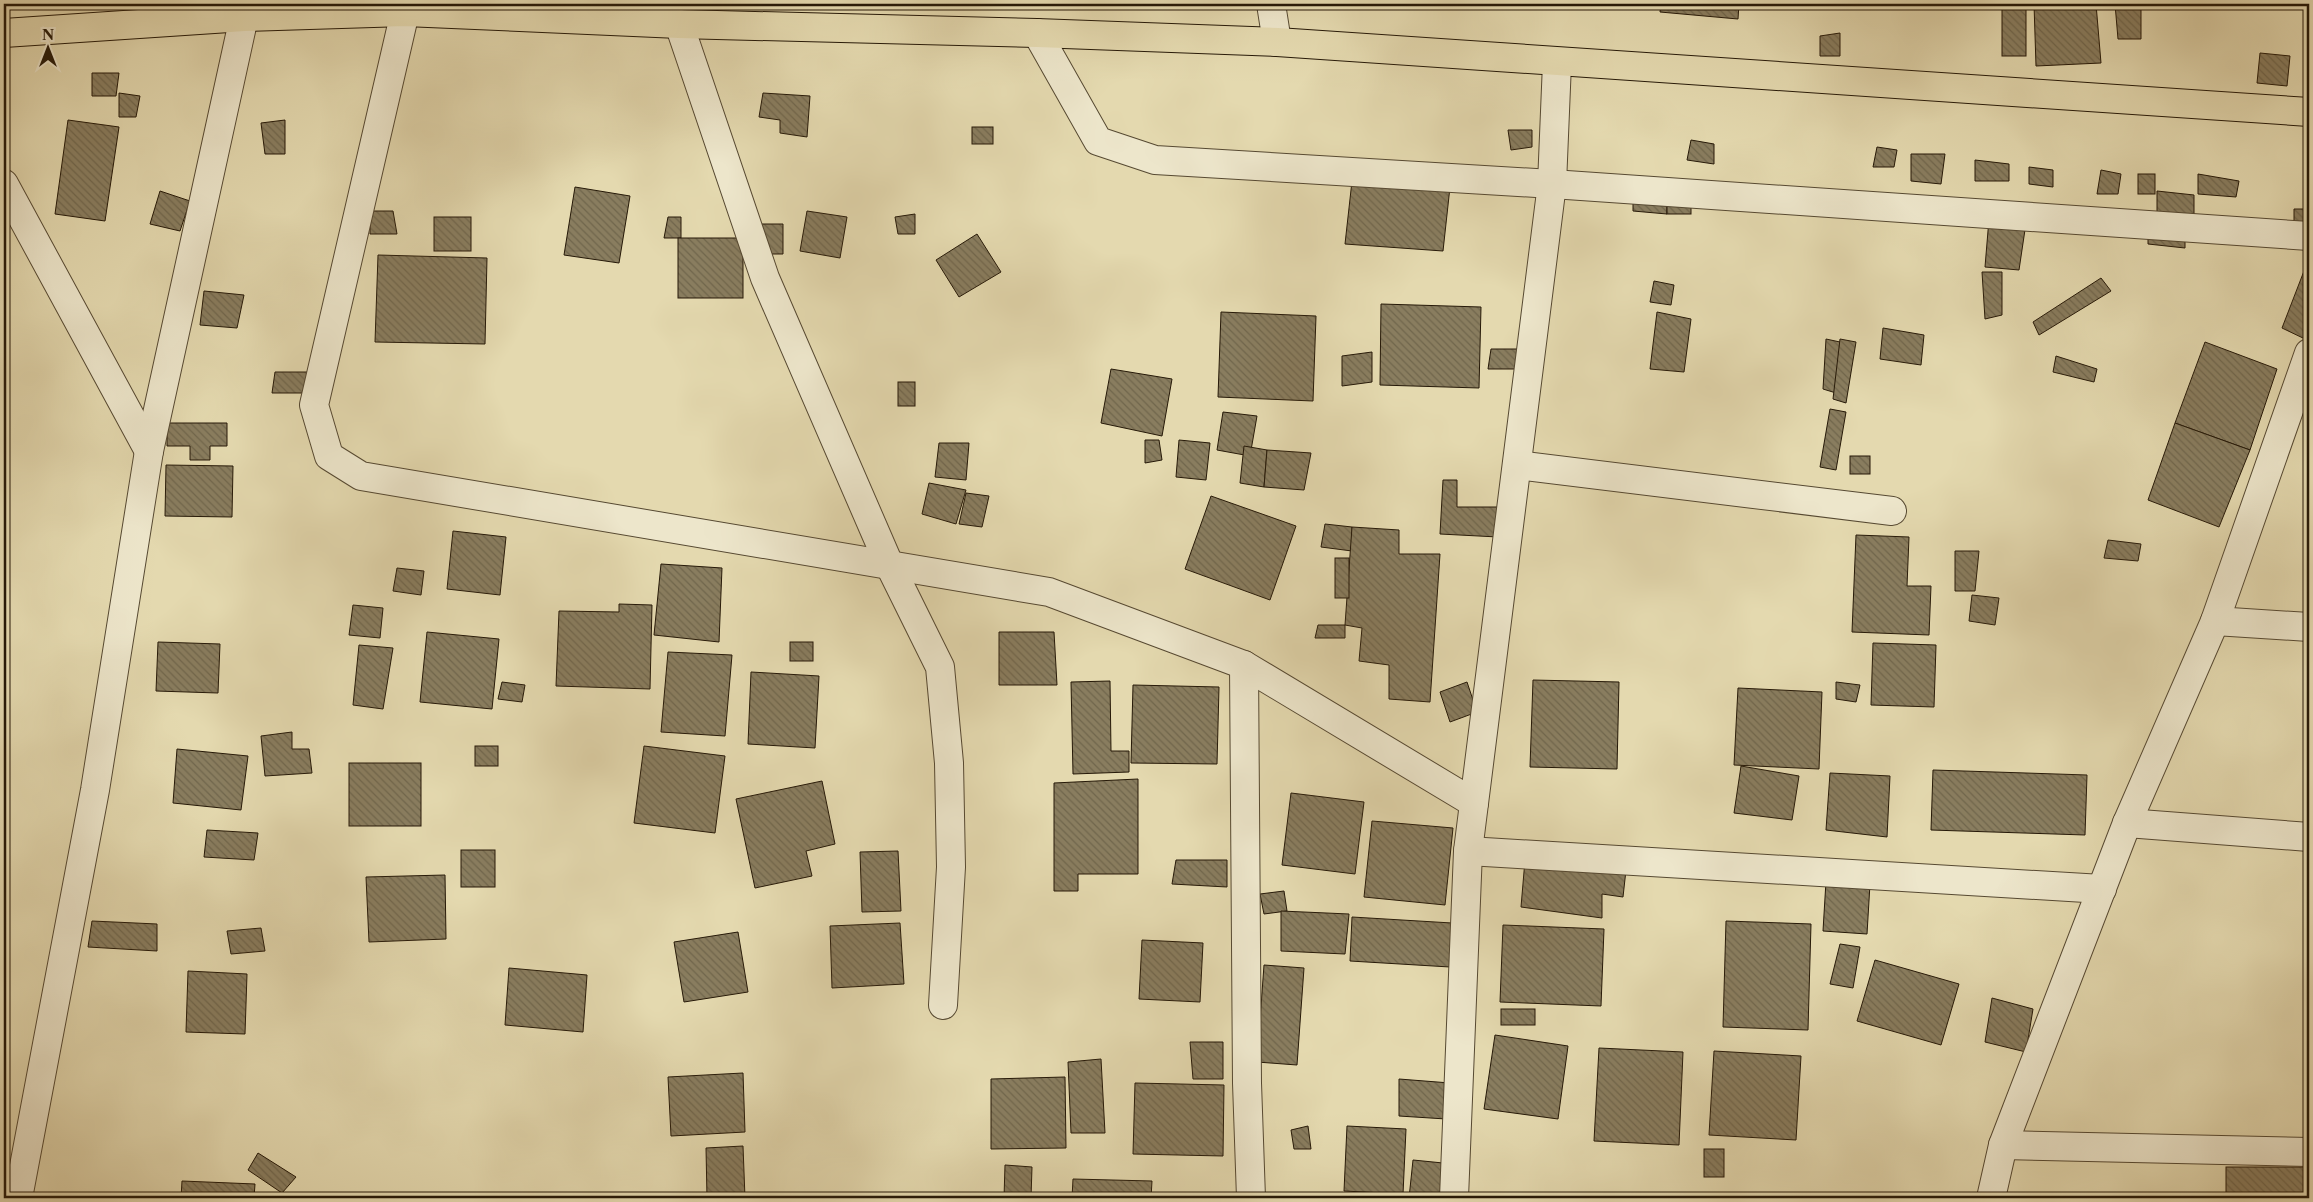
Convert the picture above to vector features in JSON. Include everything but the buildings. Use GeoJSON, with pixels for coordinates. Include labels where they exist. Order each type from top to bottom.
{"type":"FeatureCollection","features":[{"type":"Feature","properties":{"kind":"highway"},"geometry":{"type":"LineString","coordinates":[[4,33],[244,18],[405,12],[679,24],[1037,33],[1277,42],[1557,63],[2309,112]]}},
{"type":"Feature","properties":{"kind":"street"},"geometry":{"type":"LineString","coordinates":[[1271,4],[1277,42]]}},
{"type":"Feature","properties":{"kind":"street"},"geometry":{"type":"LineString","coordinates":[[405,12],[314,405],[329,456],[361,476],[1049,592],[1244,665],[1474,803]]}},
{"type":"Feature","properties":{"kind":"street"},"geometry":{"type":"LineString","coordinates":[[18,1198],[95,790],[149,451],[244,18]]}},
{"type":"Feature","properties":{"kind":"street"},"geometry":{"type":"LineString","coordinates":[[679,24],[765,278],[889,564],[940,667],[949,763],[951,867],[943,1005]]}},
{"type":"Feature","properties":{"kind":"street"},"geometry":{"type":"LineString","coordinates":[[1037,33],[1098,141],[1155,160],[1552,184],[2309,236]]}},
{"type":"Feature","properties":{"kind":"street"},"geometry":{"type":"LineString","coordinates":[[1454,1198],[1468,851],[1552,184],[1557,63]]}},
{"type":"Feature","properties":{"kind":"street"},"geometry":{"type":"LineString","coordinates":[[4,184],[149,451]]}},
{"type":"Feature","properties":{"kind":"street"},"geometry":{"type":"LineString","coordinates":[[1991,1198],[2003,1145],[2127,823],[2216,621],[2309,353]]}},
{"type":"Feature","properties":{"kind":"street"},"geometry":{"type":"LineString","coordinates":[[1517,465],[1892,510]]}},
{"type":"Feature","properties":{"kind":"street"},"geometry":{"type":"LineString","coordinates":[[2216,621],[2309,627]]}},
{"type":"Feature","properties":{"kind":"street"},"geometry":{"type":"LineString","coordinates":[[1244,665],[1247,1082],[1251,1198]]}},
{"type":"Feature","properties":{"kind":"street"},"geometry":{"type":"LineString","coordinates":[[2127,823],[2309,837]]}},
{"type":"Feature","properties":{"kind":"street"},"geometry":{"type":"LineString","coordinates":[[1468,851],[2102,889]]}},
{"type":"Feature","properties":{"kind":"street"},"geometry":{"type":"LineString","coordinates":[[2003,1145],[2309,1152]]}}]}
